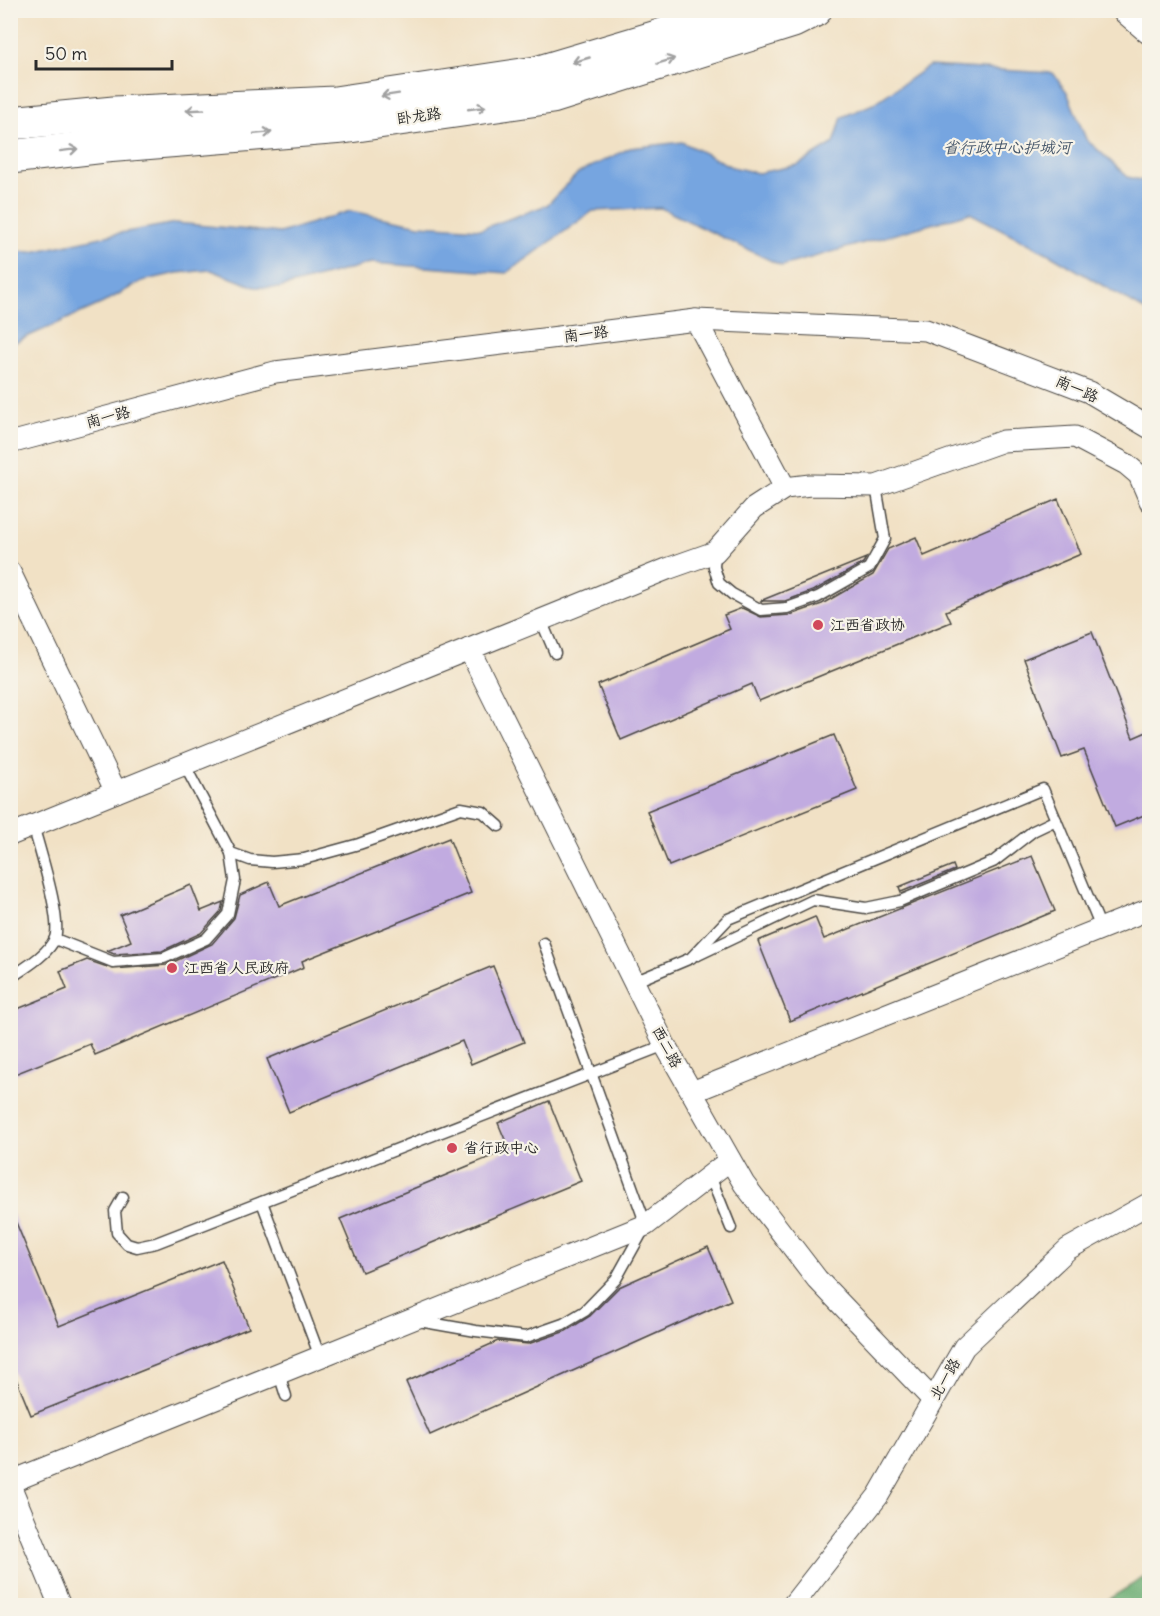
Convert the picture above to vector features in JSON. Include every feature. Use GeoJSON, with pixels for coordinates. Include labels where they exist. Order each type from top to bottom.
{"type":"FeatureCollection","features":[{"type":"Feature","properties":{"kind":"main road","name":"卧龙路"},"geometry":{"type":"LineString","coordinates":[[10,123],[114,113],[335,104],[536,73],[657,38],[737,10]]}},
{"type":"Feature","properties":{"kind":"main road","name":"卧龙路"},"geometry":{"type":"LineString","coordinates":[[10,157],[105,146],[343,127],[552,97],[793,21],[815,10]]}},
{"type":"Feature","properties":{"kind":"main road"},"geometry":{"type":"LineString","coordinates":[[1128,10],[1149,29]]}},
{"type":"Feature","properties":{"kind":"street","name":"南一路"},"geometry":{"type":"LineString","coordinates":[[10,442],[275,372],[696,320],[926,330],[1089,392],[1149,428]]}},
{"type":"Feature","properties":{"kind":"street"},"geometry":{"type":"LineString","coordinates":[[696,320],[785,488]]}},
{"type":"Feature","properties":{"kind":"street"},"geometry":{"type":"LineString","coordinates":[[10,835],[667,568],[715,552],[754,508],[785,488],[810,485],[876,486],[1003,441],[1075,436],[1126,464],[1139,475],[1149,501]]}},
{"type":"Feature","properties":{"kind":"street"},"geometry":{"type":"LineString","coordinates":[[10,572],[116,792]]}},
{"type":"Feature","properties":{"kind":"street","name":"西二路"},"geometry":{"type":"LineString","coordinates":[[469,649],[665,1045],[744,1184],[817,1279],[933,1400]]}},
{"type":"Feature","properties":{"kind":"street"},"geometry":{"type":"LineString","coordinates":[[692,1092],[1149,909]]}},
{"type":"Feature","properties":{"kind":"street"},"geometry":{"type":"LineString","coordinates":[[60,1605],[10,1483],[646,1225],[730,1160]]}},
{"type":"Feature","properties":{"kind":"street","name":"北一路"},"geometry":{"type":"LineString","coordinates":[[792,1605],[878,1496],[964,1347],[1068,1249],[1149,1203]]}},
{"type":"Feature","properties":{"kind":"lane"},"geometry":{"type":"LineString","coordinates":[[715,552],[714,567],[719,584],[761,610],[786,608],[818,597],[869,568],[885,538],[876,486]]}},
{"type":"Feature","properties":{"kind":"lane"},"geometry":{"type":"LineString","coordinates":[[541,620],[555,653]]}},
{"type":"Feature","properties":{"kind":"lane"},"geometry":{"type":"LineString","coordinates":[[55,939],[113,962],[164,958],[206,939],[228,914],[235,880],[231,853],[184,764]]}},
{"type":"Feature","properties":{"kind":"lane"},"geometry":{"type":"LineString","coordinates":[[691,958],[728,919],[1043,789],[1101,928]]}},
{"type":"Feature","properties":{"kind":"lane"},"geometry":{"type":"LineString","coordinates":[[231,853],[250,860],[272,862],[304,859],[359,844],[461,807],[483,812],[499,826]]}},
{"type":"Feature","properties":{"kind":"lane"},"geometry":{"type":"LineString","coordinates":[[634,982],[691,958],[813,900],[866,908],[900,901],[993,861],[1033,831],[1056,820]]}},
{"type":"Feature","properties":{"kind":"lane"},"geometry":{"type":"LineString","coordinates":[[10,978],[39,957],[55,939],[56,921],[33,825]]}},
{"type":"Feature","properties":{"kind":"lane"},"geometry":{"type":"LineString","coordinates":[[413,1320],[526,1337],[563,1324],[585,1311],[616,1279],[646,1225],[544,944]]}},
{"type":"Feature","properties":{"kind":"lane"},"geometry":{"type":"LineString","coordinates":[[123,1197],[115,1211],[117,1233],[127,1244],[137,1247],[156,1243],[665,1045]]}},
{"type":"Feature","properties":{"kind":"lane"},"geometry":{"type":"LineString","coordinates":[[710,1176],[731,1228]]}},
{"type":"Feature","properties":{"kind":"lane"},"geometry":{"type":"LineString","coordinates":[[262,1202],[320,1357]]}},
{"type":"Feature","properties":{"kind":"lane"},"geometry":{"type":"LineString","coordinates":[[279,1374],[286,1396]]}},
{"type":"Feature","properties":{"kind":"green space"},"geometry":{"type":"Polygon","coordinates":[[[1149,1574],[1149,1605],[1099,1605],[1149,1574]]]}},
{"type":"Feature","properties":{"kind":"water","name":"省行政中心护城河"},"geometry":{"type":"Polygon","coordinates":[[[929,66],[1053,73],[1067,92],[1086,139],[1128,177],[1149,182],[1149,313],[1051,255],[970,213],[782,266],[661,208],[593,211],[507,273],[371,263],[279,288],[255,287],[211,270],[177,273],[142,281],[103,303],[11,344],[11,251],[32,252],[176,223],[280,233],[350,211],[420,225],[481,229],[547,205],[578,173],[630,148],[682,142],[732,167],[758,173],[798,165],[834,143],[842,117],[873,104],[929,66]]]}},
{"type":"Feature","properties":{"kind":"building"},"geometry":{"type":"Polygon","coordinates":[[[1058,499],[1081,554],[946,611],[951,622],[759,701],[752,684],[621,740],[598,685],[730,629],[724,615],[742,608],[761,617],[790,615],[822,604],[873,575],[888,549],[916,537],[924,556],[1058,499]]]}},
{"type":"Feature","properties":{"kind":"building"},"geometry":{"type":"Polygon","coordinates":[[[866,558],[863,563],[815,590],[785,601],[760,601],[866,558]]]}},
{"type":"Feature","properties":{"kind":"building"},"geometry":{"type":"Polygon","coordinates":[[[1092,632],[1133,738],[1149,731],[1149,813],[1115,827],[1084,750],[1062,758],[1024,659],[1092,632]]]}},
{"type":"Feature","properties":{"kind":"building"},"geometry":{"type":"Polygon","coordinates":[[[834,735],[857,790],[669,866],[647,811],[834,735]]]}},
{"type":"Feature","properties":{"kind":"building"},"geometry":{"type":"Polygon","coordinates":[[[449,838],[471,893],[302,961],[304,967],[95,1055],[90,1044],[10,1076],[10,1012],[67,989],[60,971],[87,960],[113,969],[167,965],[212,944],[234,918],[240,895],[269,882],[279,906],[449,838]]]}},
{"type":"Feature","properties":{"kind":"building"},"geometry":{"type":"Polygon","coordinates":[[[1032,856],[1055,911],[790,1021],[758,941],[815,917],[824,939],[1032,856]]]}},
{"type":"Feature","properties":{"kind":"building"},"geometry":{"type":"Polygon","coordinates":[[[953,865],[955,870],[901,892],[899,887],[953,865]]]}},
{"type":"Feature","properties":{"kind":"building"},"geometry":{"type":"Polygon","coordinates":[[[191,885],[201,911],[223,902],[221,911],[201,933],[162,951],[114,954],[107,951],[131,941],[120,915],[191,885]]]}},
{"type":"Feature","properties":{"kind":"building"},"geometry":{"type":"Polygon","coordinates":[[[493,966],[524,1042],[471,1064],[462,1041],[289,1112],[267,1059],[493,966]]]}},
{"type":"Feature","properties":{"kind":"building"},"geometry":{"type":"Polygon","coordinates":[[[549,1101],[581,1181],[362,1272],[340,1219],[509,1149],[498,1123],[549,1101]]]}},
{"type":"Feature","properties":{"kind":"building"},"geometry":{"type":"Polygon","coordinates":[[[10,1208],[59,1326],[222,1260],[249,1328],[31,1415],[10,1364],[10,1208]]]}},
{"type":"Feature","properties":{"kind":"building"},"geometry":{"type":"Polygon","coordinates":[[[708,1247],[731,1300],[430,1435],[406,1382],[498,1341],[528,1344],[566,1331],[590,1316],[619,1287],[708,1247]]]}},
{"type":"Feature","properties":{"kind":"place","name":"江西省政协"},"geometry":{"type":"Point","coordinates":[818,625]}},
{"type":"Feature","properties":{"kind":"place","name":"江西省人民政府"},"geometry":{"type":"Point","coordinates":[172,968]}},
{"type":"Feature","properties":{"kind":"place","name":"省行政中心"},"geometry":{"type":"Point","coordinates":[452,1148]}}]}
